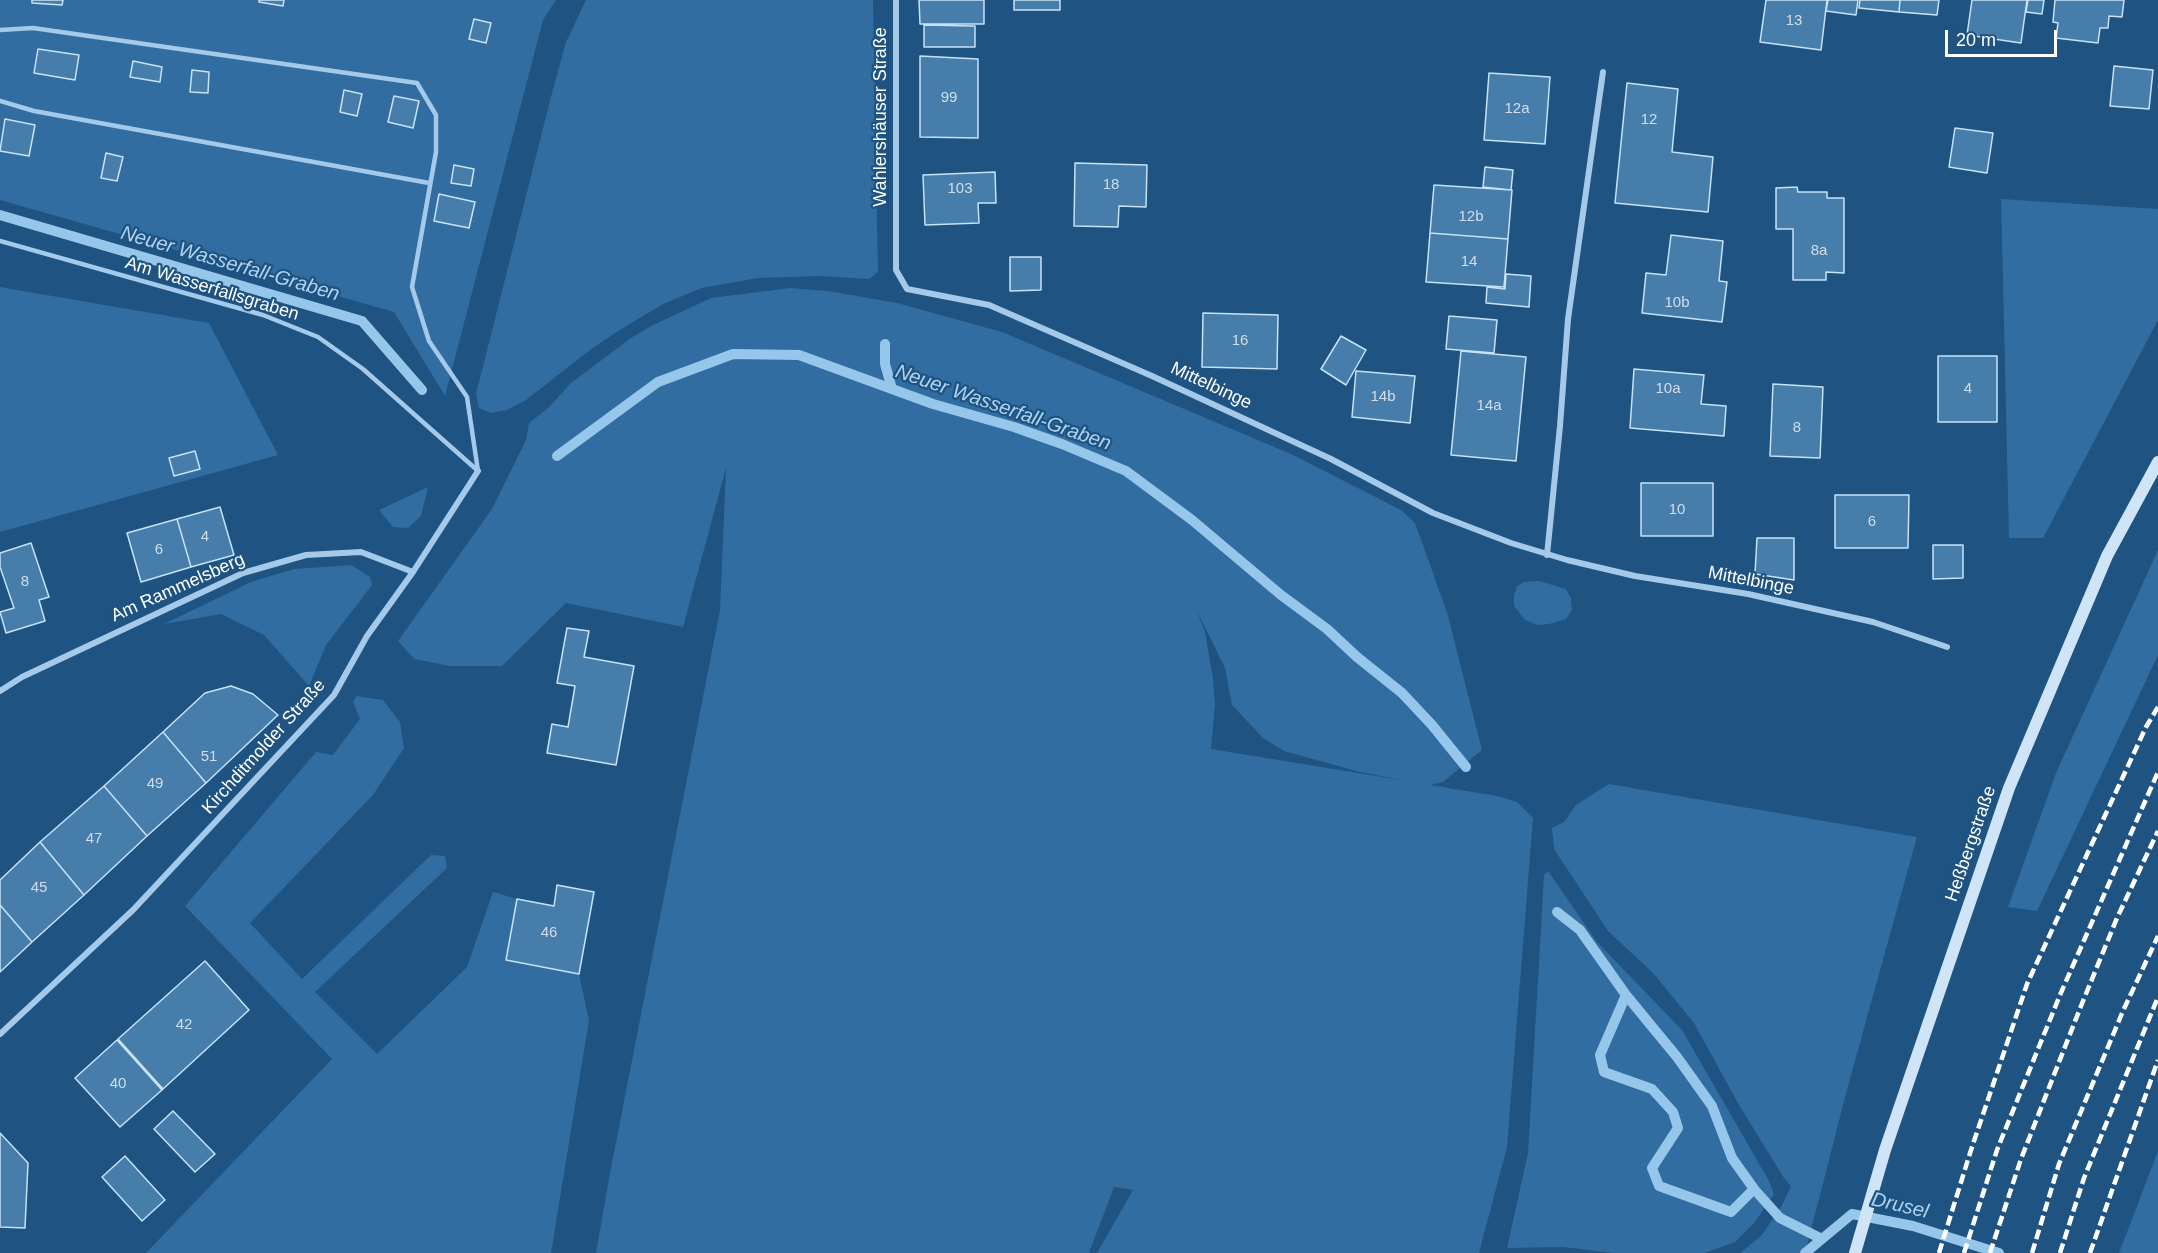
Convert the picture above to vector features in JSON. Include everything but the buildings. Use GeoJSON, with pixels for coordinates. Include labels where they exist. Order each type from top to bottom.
{"type":"FeatureCollection","features":[{"type":"Feature","properties":{"kind":"main road","name":"Heßbergstraße"},"geometry":{"type":"LineString","coordinates":[[1855,1253],[1885,1150],[2009,788],[2107,556],[2158,462]]}},
{"type":"Feature","properties":{"kind":"street","name":"Wahlershäuser Straße"},"geometry":{"type":"LineString","coordinates":[[896,0],[896,235]]}},
{"type":"Feature","properties":{"kind":"street"},"geometry":{"type":"LineString","coordinates":[[1547,555],[1568,319],[1603,72]]}},
{"type":"Feature","properties":{"kind":"street","name":"Mittelbinge"},"geometry":{"type":"LineString","coordinates":[[896,235],[896,270],[907,289],[989,305],[1152,376],[1321,454],[1433,513],[1547,555],[1635,576],[1748,594],[1873,622],[1947,646]]}},
{"type":"Feature","properties":{"kind":"street","name":"Kirchditmolder Straße"},"geometry":{"type":"LineString","coordinates":[[0,1034],[133,910],[334,696],[367,636],[413,572],[478,471]]}},
{"type":"Feature","properties":{"kind":"street","name":"Am Rammelsberg"},"geometry":{"type":"LineString","coordinates":[[0,691],[22,677],[243,573],[306,555],[361,552],[413,572]]}},
{"type":"Feature","properties":{"kind":"lane"},"geometry":{"type":"LineString","coordinates":[[0,30],[33,28],[417,83],[436,115],[435,152],[412,287],[429,341],[467,398],[478,471]]}},
{"type":"Feature","properties":{"kind":"lane"},"geometry":{"type":"LineString","coordinates":[[0,101],[34,111],[429,183]]}},
{"type":"Feature","properties":{"kind":"lane","name":"Am Wasserfallsgraben"},"geometry":{"type":"LineString","coordinates":[[0,241],[263,315],[318,337],[363,369],[478,471]]}},
{"type":"Feature","properties":{"kind":"shaded area"},"geometry":{"type":"Polygon","coordinates":[[[0,0],[556,0],[543,20],[445,396],[394,312],[0,200],[0,0]]]}},
{"type":"Feature","properties":{"kind":"shaded area"},"geometry":{"type":"Polygon","coordinates":[[[586,0],[873,0],[878,272],[869,279],[821,276],[758,278],[702,288],[663,304],[615,333],[526,400],[507,410],[491,413],[479,408],[476,394],[566,42],[586,0]]]}},
{"type":"Feature","properties":{"kind":"shaded area"},"geometry":{"type":"Polygon","coordinates":[[[2001,199],[2158,209],[2158,320],[2043,538],[2009,538],[2001,199]]]}},
{"type":"Feature","properties":{"kind":"shaded area"},"geometry":{"type":"Polygon","coordinates":[[[0,287],[209,323],[278,455],[0,532],[0,287]]]}},
{"type":"Feature","properties":{"kind":"shaded area"},"geometry":{"type":"Polygon","coordinates":[[[790,288],[828,291],[897,303],[1002,332],[1291,454],[1401,510],[1415,523],[1447,612],[1482,750],[1443,782],[1430,785],[1497,796],[1517,802],[1533,818],[1507,1147],[1479,1253],[1097,1253],[1133,1190],[1114,1187],[1089,1253],[596,1253],[720,610],[726,468],[683,627],[566,603],[502,666],[450,666],[414,659],[398,641],[492,509],[526,440],[529,423],[548,408],[571,383],[631,338],[711,298],[790,288]],[[1197,611],[1205,632],[1213,679],[1215,704],[1211,749],[1407,781],[1360,772],[1284,751],[1263,738],[1232,705],[1225,668],[1197,611]]]}},
{"type":"Feature","properties":{"kind":"shaded area"},"geometry":{"type":"Polygon","coordinates":[[[428,487],[421,516],[408,528],[393,527],[379,510],[428,487]]]}},
{"type":"Feature","properties":{"kind":"shaded area"},"geometry":{"type":"Polygon","coordinates":[[[2158,550],[2158,655],[2037,911],[2008,907],[2056,773],[2158,550]]]}},
{"type":"Feature","properties":{"kind":"shaded area"},"geometry":{"type":"Polygon","coordinates":[[[351,565],[370,577],[372,585],[326,645],[309,686],[264,635],[221,614],[164,624],[251,582],[294,569],[351,565]]]}},
{"type":"Feature","properties":{"kind":"shaded area"},"geometry":{"type":"Polygon","coordinates":[[[1539,581],[1566,589],[1571,598],[1572,610],[1566,619],[1537,625],[1525,620],[1514,606],[1517,586],[1524,582],[1539,581]]]}},
{"type":"Feature","properties":{"kind":"shaded area"},"geometry":{"type":"Polygon","coordinates":[[[357,696],[383,700],[400,722],[404,748],[373,795],[250,923],[302,979],[431,855],[445,856],[447,868],[315,992],[377,1054],[467,967],[493,892],[517,899],[506,960],[579,974],[589,1020],[551,1253],[146,1253],[332,1059],[185,906],[316,752],[333,755],[360,719],[353,702],[357,696]]]}},
{"type":"Feature","properties":{"kind":"shaded area"},"geometry":{"type":"Polygon","coordinates":[[[1609,784],[1917,837],[1848,1086],[1805,1253],[1740,1253],[1762,1235],[1782,1205],[1791,1186],[1739,1105],[1694,1023],[1653,973],[1608,931],[1554,849],[1552,828],[1564,822],[1576,805],[1609,784]]]}},
{"type":"Feature","properties":{"kind":"shaded area"},"geometry":{"type":"Polygon","coordinates":[[[1548,871],[1597,942],[1682,1030],[1769,1181],[1774,1194],[1755,1222],[1735,1242],[1705,1253],[1613,1253],[1563,1247],[1507,1248],[1528,1153],[1544,875],[1548,871]]]}},
{"type":"Feature","properties":{"kind":"shaded area"},"geometry":{"type":"Polygon","coordinates":[[[2158,1151],[2158,1253],[2119,1253],[2158,1151]]]}},
{"type":"Feature","properties":{"kind":"waterway","name":"Neuer Wasserfall-Graben"},"geometry":{"type":"LineString","coordinates":[[0,215],[362,321],[422,390]]}},
{"type":"Feature","properties":{"kind":"waterway"},"geometry":{"type":"LineString","coordinates":[[885,344],[885,364],[892,389]]}},
{"type":"Feature","properties":{"kind":"waterway","name":"Neuer Wasserfall-Graben"},"geometry":{"type":"LineString","coordinates":[[557,456],[658,382],[733,354],[799,355],[933,404],[1014,427],[1126,471],[1192,520],[1402,693],[1466,767]]}},
{"type":"Feature","properties":{"kind":"waterway","name":"Neuer Wasserfall-Graben"},"geometry":{"type":"LineString","coordinates":[[1557,912],[1580,930],[1626,995],[1677,1057],[1712,1106],[1732,1158],[1754,1189],[1780,1218],[1822,1239]]}},
{"type":"Feature","properties":{"kind":"waterway"},"geometry":{"type":"LineString","coordinates":[[1626,995],[1600,1055],[1604,1072],[1652,1089],[1673,1112],[1678,1128],[1652,1168],[1659,1186],[1731,1212],[1754,1189]]}},
{"type":"Feature","properties":{"kind":"waterway","name":"Drusel"},"geometry":{"type":"LineString","coordinates":[[1805,1253],[1852,1214],[1913,1226],[1999,1253]]}},
{"type":"Feature","properties":{"kind":"railway"},"geometry":{"type":"LineString","coordinates":[[1939,1253],[2027,984],[2146,727],[2158,707]]}},
{"type":"Feature","properties":{"kind":"railway"},"geometry":{"type":"LineString","coordinates":[[1964,1253],[1997,1150],[2060,995],[2158,772]]}},
{"type":"Feature","properties":{"kind":"railway"},"geometry":{"type":"LineString","coordinates":[[1990,1253],[2021,1159],[2081,1006],[2117,918],[2158,831]]}},
{"type":"Feature","properties":{"kind":"railway"},"geometry":{"type":"LineString","coordinates":[[2032,1253],[2059,1164],[2123,1011],[2158,936]]}},
{"type":"Feature","properties":{"kind":"railway"},"geometry":{"type":"LineString","coordinates":[[2060,1253],[2084,1178],[2158,997]]}},
{"type":"Feature","properties":{"kind":"railway"},"geometry":{"type":"LineString","coordinates":[[2090,1253],[2158,1060]]}}]}
